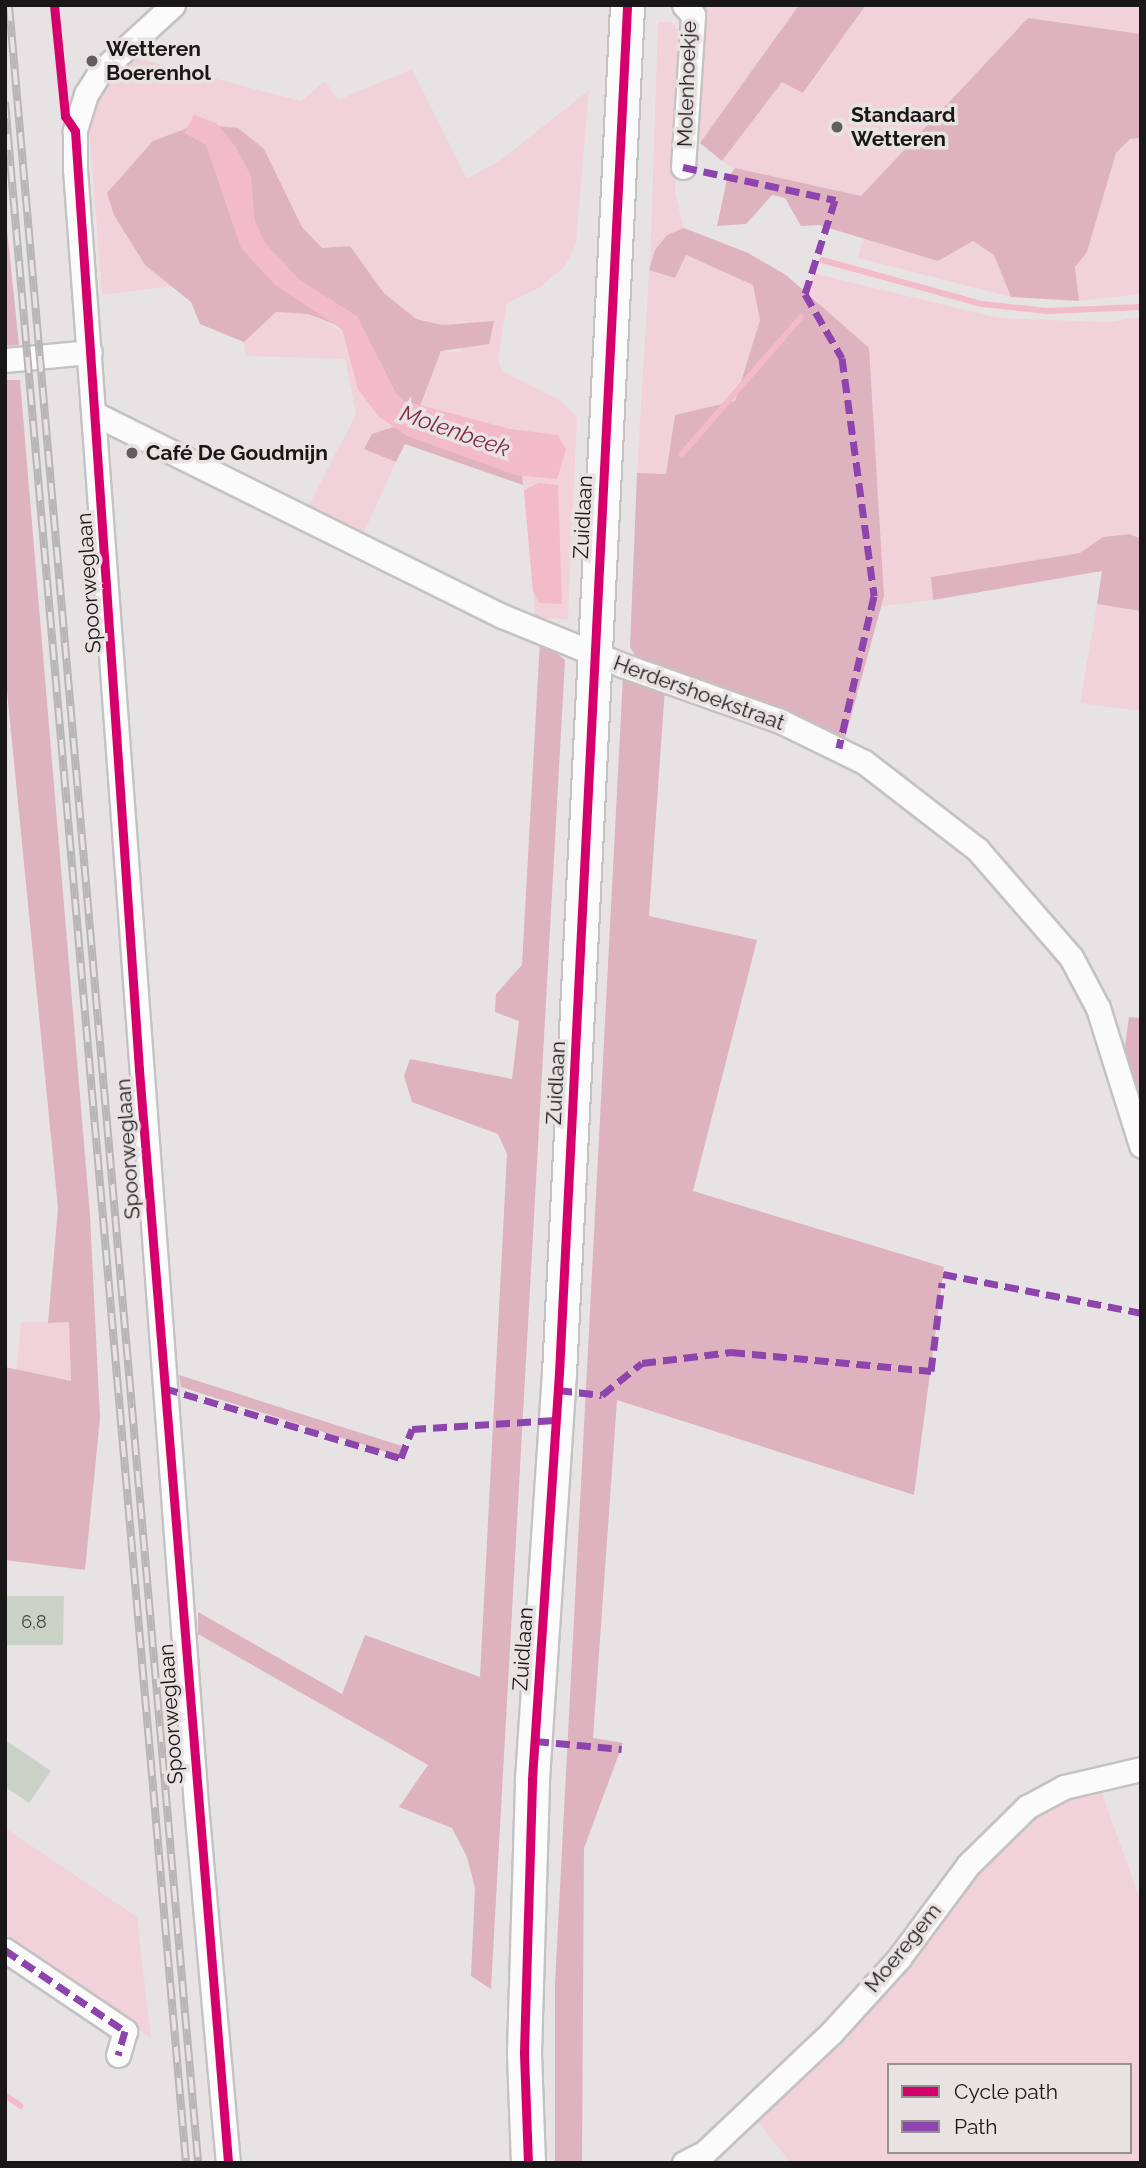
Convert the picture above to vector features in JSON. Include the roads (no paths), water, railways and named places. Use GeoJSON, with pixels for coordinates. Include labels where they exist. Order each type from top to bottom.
{"type":"FeatureCollection","features":[{"type":"Feature","properties":{"kind":"main road","name":"Zuidlaan"},"geometry":{"type":"LineString","coordinates":[[528,2163],[524,2052],[532,1779],[559,1373],[627,5]]}},
{"type":"Feature","properties":{"kind":"street","name":"Spoorweglaan"},"geometry":{"type":"LineString","coordinates":[[173,5],[100,72],[84,99],[75,131],[139,1070],[229,2163]]}},
{"type":"Feature","properties":{"kind":"street","name":"Molenhoekje"},"geometry":{"type":"LineString","coordinates":[[684,5],[693,15],[684,167]]}},
{"type":"Feature","properties":{"kind":"street"},"geometry":{"type":"LineString","coordinates":[[5,360],[90,352]]}},
{"type":"Feature","properties":{"kind":"street","name":"Herdershoekstraat"},"geometry":{"type":"LineString","coordinates":[[94,414],[387,562],[594,655],[746,708],[839,748],[917,800],[977,849],[1071,957],[1098,1009],[1141,1145]]}},
{"type":"Feature","properties":{"kind":"street","name":"Moeregem"},"geometry":{"type":"LineString","coordinates":[[684,2163],[704,2154],[832,2032],[899,1958],[968,1865],[1027,1807],[1064,1787],[1141,1769]]}},
{"type":"Feature","properties":{"kind":"street"},"geometry":{"type":"LineString","coordinates":[[5,1950],[125,2031],[118,2055]]}},
{"type":"Feature","properties":{"kind":"water"},"geometry":{"type":"Polygon","coordinates":[[[194,115],[216,123],[236,147],[251,176],[255,221],[265,243],[300,280],[357,316],[396,393],[405,401],[510,429],[558,435],[566,450],[557,479],[515,475],[407,436],[378,416],[358,389],[342,329],[276,286],[241,248],[206,145],[184,133],[194,115]]]}},
{"type":"Feature","properties":{"kind":"water"},"geometry":{"type":"Polygon","coordinates":[[[539,483],[558,485],[562,604],[539,603],[533,591],[524,490],[539,483]]]}},
{"type":"Feature","properties":{"kind":"waterway","name":"Molenbeek"},"geometry":{"type":"LineString","coordinates":[[822,260],[982,304],[1047,311],[1141,307]]}},
{"type":"Feature","properties":{"kind":"waterway","name":"Molenbeek"},"geometry":{"type":"LineString","coordinates":[[682,454],[801,317]]}},
{"type":"Feature","properties":{"kind":"waterway"},"geometry":{"type":"LineString","coordinates":[[5,2095],[21,2106]]}},
{"type":"Feature","properties":{"kind":"railway"},"geometry":{"type":"LineString","coordinates":[[9,5],[198,2163]]}},
{"type":"Feature","properties":{"kind":"railway"},"geometry":{"type":"LineString","coordinates":[[5,102],[186,2163]]}},
{"type":"Feature","properties":{"kind":"place","name":"Wetteren Boerenhol"},"geometry":{"type":"Point","coordinates":[92,61]}},
{"type":"Feature","properties":{"kind":"place","name":"Standaard Wetteren"},"geometry":{"type":"Point","coordinates":[837,127]}},
{"type":"Feature","properties":{"kind":"place","name":"Café De Goudmijn"},"geometry":{"type":"Point","coordinates":[132,453]}}]}
